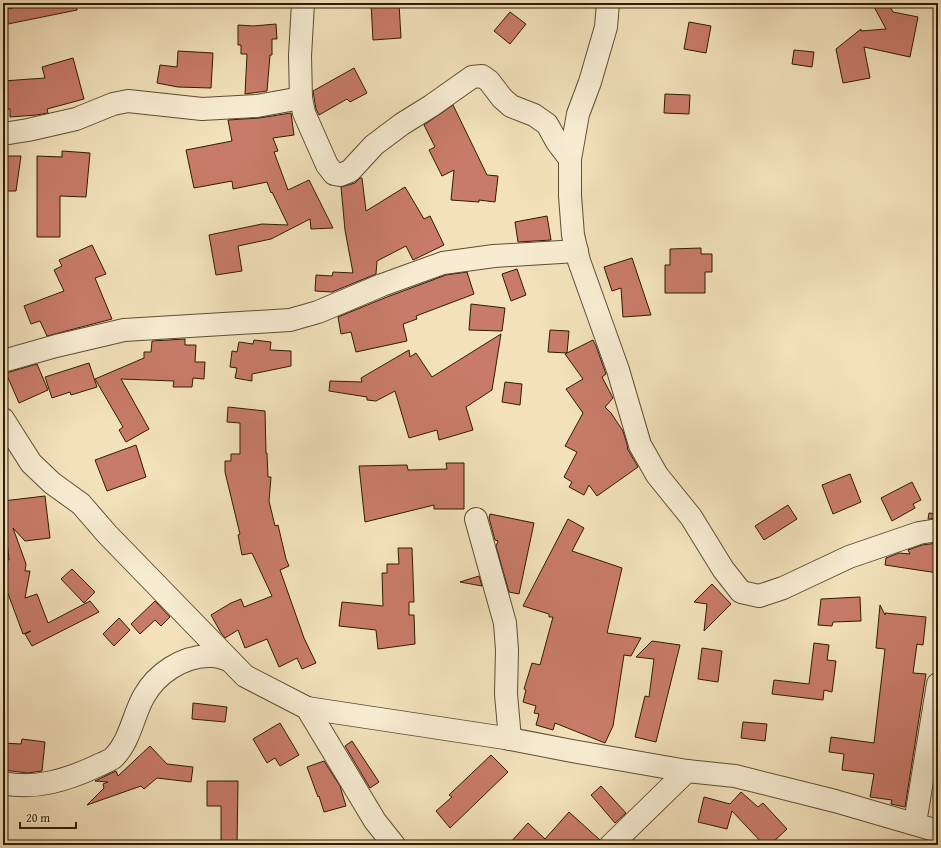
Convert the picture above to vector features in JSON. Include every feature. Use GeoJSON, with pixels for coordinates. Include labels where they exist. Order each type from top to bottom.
{"type":"FeatureCollection","features":[{"type":"Feature","properties":{"kind":"street"},"geometry":{"type":"LineString","coordinates":[[303,3],[300,56],[304,113],[327,165],[334,174],[340,175],[350,171],[374,145],[402,124],[431,106],[472,77],[482,76],[489,81],[502,98],[512,106],[534,115],[546,124],[570,159]]}},
{"type":"Feature","properties":{"kind":"street"},"geometry":{"type":"LineString","coordinates":[[608,3],[606,27],[590,82],[578,114],[570,159],[570,196],[573,235],[579,261],[618,370],[640,445],[657,475],[691,517],[724,569],[741,592],[759,596],[783,588],[849,557],[919,533],[938,530]]}},
{"type":"Feature","properties":{"kind":"street"},"geometry":{"type":"LineString","coordinates":[[3,134],[76,119],[113,104],[128,101],[208,109],[257,106],[302,98]]}},
{"type":"Feature","properties":{"kind":"street"},"geometry":{"type":"LineString","coordinates":[[3,361],[56,346],[124,330],[290,320],[318,312],[382,285],[443,264],[494,256],[577,251]]}},
{"type":"Feature","properties":{"kind":"street"},"geometry":{"type":"LineString","coordinates":[[3,419],[31,463],[52,484],[81,504],[107,534],[245,676],[307,708],[510,739],[687,771],[735,776],[915,823],[938,831]]}},
{"type":"Feature","properties":{"kind":"street"},"geometry":{"type":"LineString","coordinates":[[476,519],[505,623],[507,650],[506,694],[510,739]]}},
{"type":"Feature","properties":{"kind":"street"},"geometry":{"type":"LineString","coordinates":[[3,783],[16,786],[51,783],[74,777],[112,758],[124,742],[144,696],[154,681],[170,668],[191,658],[210,655],[229,660]]}},
{"type":"Feature","properties":{"kind":"street"},"geometry":{"type":"LineString","coordinates":[[915,823],[938,684]]}},
{"type":"Feature","properties":{"kind":"street"},"geometry":{"type":"LineString","coordinates":[[307,708],[375,821],[394,845]]}},
{"type":"Feature","properties":{"kind":"street"},"geometry":{"type":"LineString","coordinates":[[611,845],[687,771]]}},
{"type":"Feature","properties":{"kind":"building"},"geometry":{"type":"Polygon","coordinates":[[[20,3],[76,3],[77,10],[3,25],[3,10],[21,6],[20,3]]]}},
{"type":"Feature","properties":{"kind":"building"},"geometry":{"type":"Polygon","coordinates":[[[371,3],[399,3],[401,38],[373,40],[371,3]]]}},
{"type":"Feature","properties":{"kind":"building"},"geometry":{"type":"Polygon","coordinates":[[[872,3],[888,3],[893,12],[918,17],[910,57],[864,47],[870,78],[843,83],[836,49],[861,29],[861,31],[886,29],[872,3]]]}},
{"type":"Feature","properties":{"kind":"building"},"geometry":{"type":"Polygon","coordinates":[[[510,12],[526,24],[510,44],[494,31],[510,12]]]}},
{"type":"Feature","properties":{"kind":"building"},"geometry":{"type":"Polygon","coordinates":[[[689,22],[711,26],[706,53],[684,49],[689,22]]]}},
{"type":"Feature","properties":{"kind":"building"},"geometry":{"type":"Polygon","coordinates":[[[276,24],[277,39],[272,39],[272,55],[270,55],[267,91],[245,94],[247,54],[241,54],[241,45],[238,45],[238,25],[253,26],[276,24]]]}},
{"type":"Feature","properties":{"kind":"building"},"geometry":{"type":"Polygon","coordinates":[[[794,50],[814,52],[812,67],[792,64],[794,50]]]}},
{"type":"Feature","properties":{"kind":"building"},"geometry":{"type":"Polygon","coordinates":[[[178,51],[213,53],[211,88],[178,87],[157,83],[160,65],[177,67],[178,51]]]}},
{"type":"Feature","properties":{"kind":"building"},"geometry":{"type":"Polygon","coordinates":[[[73,58],[84,99],[47,109],[48,113],[36,115],[10,117],[10,109],[3,109],[3,81],[45,78],[42,67],[73,58]]]}},
{"type":"Feature","properties":{"kind":"building"},"geometry":{"type":"Polygon","coordinates":[[[354,68],[367,93],[350,102],[347,99],[319,115],[316,109],[313,91],[354,68]]]}},
{"type":"Feature","properties":{"kind":"building"},"geometry":{"type":"Polygon","coordinates":[[[665,94],[690,95],[689,114],[664,113],[665,94]]]}},
{"type":"Feature","properties":{"kind":"building"},"geometry":{"type":"Polygon","coordinates":[[[453,105],[487,175],[498,176],[495,202],[479,200],[479,202],[451,200],[454,170],[442,176],[429,150],[435,147],[424,125],[453,105]]]}},
{"type":"Feature","properties":{"kind":"building"},"geometry":{"type":"Polygon","coordinates":[[[291,113],[294,135],[273,138],[278,151],[274,152],[288,190],[309,180],[333,228],[311,229],[310,219],[271,239],[238,246],[242,271],[216,275],[209,235],[262,224],[288,225],[272,192],[271,193],[267,182],[233,189],[232,181],[194,188],[186,150],[232,141],[228,120],[259,118],[291,113]]]}},
{"type":"Feature","properties":{"kind":"building"},"geometry":{"type":"Polygon","coordinates":[[[62,151],[90,153],[86,197],[60,196],[60,237],[37,237],[37,156],[62,157],[62,151]]]}},
{"type":"Feature","properties":{"kind":"building"},"geometry":{"type":"Polygon","coordinates":[[[3,156],[21,156],[16,191],[3,191],[3,156]]]}},
{"type":"Feature","properties":{"kind":"building"},"geometry":{"type":"Polygon","coordinates":[[[362,178],[366,211],[405,187],[424,219],[430,216],[444,245],[413,260],[406,246],[377,261],[376,274],[332,292],[315,291],[316,275],[332,276],[333,272],[353,273],[345,230],[341,187],[355,183],[362,178]]]}},
{"type":"Feature","properties":{"kind":"building"},"geometry":{"type":"Polygon","coordinates":[[[547,216],[551,240],[518,242],[515,222],[547,216]]]}},
{"type":"Feature","properties":{"kind":"building"},"geometry":{"type":"Polygon","coordinates":[[[92,245],[106,274],[95,278],[112,319],[47,336],[40,321],[31,324],[24,306],[64,291],[54,270],[62,266],[59,260],[92,245]]]}},
{"type":"Feature","properties":{"kind":"building"},"geometry":{"type":"Polygon","coordinates":[[[701,248],[701,254],[712,254],[712,272],[705,272],[705,293],[665,293],[665,265],[670,265],[670,249],[701,248]]]}},
{"type":"Feature","properties":{"kind":"building"},"geometry":{"type":"Polygon","coordinates":[[[632,258],[651,315],[623,317],[621,288],[612,291],[604,267],[632,258]]]}},
{"type":"Feature","properties":{"kind":"building"},"geometry":{"type":"Polygon","coordinates":[[[517,269],[526,295],[511,301],[502,274],[517,269]]]}},
{"type":"Feature","properties":{"kind":"building"},"geometry":{"type":"Polygon","coordinates":[[[467,272],[474,294],[416,316],[417,319],[403,324],[407,341],[356,352],[351,332],[341,334],[338,317],[446,275],[467,272]]]}},
{"type":"Feature","properties":{"kind":"building"},"geometry":{"type":"Polygon","coordinates":[[[471,304],[505,308],[502,331],[469,330],[471,304]]]}},
{"type":"Feature","properties":{"kind":"building"},"geometry":{"type":"Polygon","coordinates":[[[550,330],[569,331],[567,353],[548,352],[550,330]]]}},
{"type":"Feature","properties":{"kind":"building"},"geometry":{"type":"Polygon","coordinates":[[[501,334],[492,390],[466,407],[473,430],[439,440],[437,430],[409,438],[395,391],[376,401],[367,400],[367,397],[329,391],[330,381],[362,382],[361,378],[409,350],[410,357],[416,353],[432,377],[501,334]]]}},
{"type":"Feature","properties":{"kind":"building"},"geometry":{"type":"Polygon","coordinates":[[[185,339],[185,345],[196,345],[195,362],[205,362],[204,379],[193,378],[192,387],[173,387],[174,381],[121,379],[149,429],[126,442],[119,430],[123,427],[95,379],[144,358],[144,352],[151,352],[152,341],[185,339]]]}},
{"type":"Feature","properties":{"kind":"building"},"geometry":{"type":"Polygon","coordinates":[[[254,340],[271,342],[270,350],[291,351],[291,366],[252,374],[252,381],[235,378],[237,368],[230,367],[232,351],[237,352],[239,342],[253,344],[254,340]]]}},
{"type":"Feature","properties":{"kind":"building"},"geometry":{"type":"Polygon","coordinates":[[[593,340],[606,374],[602,377],[613,398],[605,407],[623,431],[627,448],[638,467],[597,496],[589,485],[584,495],[569,487],[572,482],[564,477],[577,452],[565,446],[583,413],[566,389],[583,379],[565,354],[593,340]]]}},
{"type":"Feature","properties":{"kind":"building"},"geometry":{"type":"Polygon","coordinates":[[[89,363],[97,387],[71,395],[70,392],[52,398],[45,377],[89,363]]]}},
{"type":"Feature","properties":{"kind":"building"},"geometry":{"type":"Polygon","coordinates":[[[37,364],[48,390],[19,403],[6,373],[37,364]]]}},
{"type":"Feature","properties":{"kind":"building"},"geometry":{"type":"Polygon","coordinates":[[[505,382],[522,384],[520,405],[502,402],[505,382]]]}},
{"type":"Feature","properties":{"kind":"building"},"geometry":{"type":"Polygon","coordinates":[[[228,407],[265,411],[268,477],[271,477],[269,501],[275,526],[278,525],[289,566],[280,570],[304,638],[316,663],[302,669],[297,658],[279,667],[267,639],[245,648],[238,630],[225,638],[211,615],[241,599],[244,607],[272,596],[252,553],[242,555],[238,535],[240,534],[225,472],[225,461],[231,461],[231,454],[240,454],[240,423],[227,422],[228,407]]]}},
{"type":"Feature","properties":{"kind":"building"},"geometry":{"type":"Polygon","coordinates":[[[136,445],[146,477],[107,491],[95,460],[136,445]]]}},
{"type":"Feature","properties":{"kind":"building"},"geometry":{"type":"Polygon","coordinates":[[[446,463],[464,463],[464,509],[434,509],[434,505],[365,522],[359,466],[407,465],[408,470],[447,469],[446,463]]]}},
{"type":"Feature","properties":{"kind":"building"},"geometry":{"type":"Polygon","coordinates":[[[850,474],[861,502],[833,514],[822,485],[850,474]]]}},
{"type":"Feature","properties":{"kind":"building"},"geometry":{"type":"Polygon","coordinates":[[[912,482],[921,500],[913,504],[915,508],[892,521],[881,498],[912,482]]]}},
{"type":"Feature","properties":{"kind":"building"},"geometry":{"type":"Polygon","coordinates":[[[45,496],[50,538],[25,541],[13,528],[26,564],[25,571],[30,571],[25,598],[37,594],[48,623],[90,601],[99,612],[32,646],[25,634],[31,631],[23,634],[7,591],[3,590],[4,559],[9,560],[3,501],[45,496]]]}},
{"type":"Feature","properties":{"kind":"building"},"geometry":{"type":"Polygon","coordinates":[[[788,505],[797,519],[764,540],[755,526],[788,505]]]}},
{"type":"Feature","properties":{"kind":"building"},"geometry":{"type":"Polygon","coordinates":[[[929,513],[938,514],[938,518],[928,519],[929,513]]]}},
{"type":"Feature","properties":{"kind":"building"},"geometry":{"type":"Polygon","coordinates":[[[490,514],[534,523],[519,594],[509,592],[496,546],[498,541],[495,540],[489,518],[490,514]]]}},
{"type":"Feature","properties":{"kind":"building"},"geometry":{"type":"Polygon","coordinates":[[[568,519],[584,528],[572,551],[622,568],[607,633],[641,638],[631,656],[624,655],[613,726],[605,743],[555,723],[553,730],[536,725],[539,714],[534,713],[536,706],[523,702],[526,690],[524,689],[532,663],[540,665],[553,617],[549,617],[549,614],[523,606],[568,519]]]}},
{"type":"Feature","properties":{"kind":"building"},"geometry":{"type":"Polygon","coordinates":[[[938,543],[938,573],[885,565],[886,558],[899,553],[910,554],[908,550],[922,545],[938,543]]]}},
{"type":"Feature","properties":{"kind":"building"},"geometry":{"type":"Polygon","coordinates":[[[398,548],[412,548],[414,602],[409,602],[409,615],[414,615],[415,644],[378,649],[376,630],[339,626],[342,602],[383,606],[382,573],[387,573],[387,564],[399,564],[398,548]]]}},
{"type":"Feature","properties":{"kind":"building"},"geometry":{"type":"Polygon","coordinates":[[[72,569],[95,592],[84,603],[61,579],[72,569]]]}},
{"type":"Feature","properties":{"kind":"building"},"geometry":{"type":"Polygon","coordinates":[[[479,576],[482,586],[460,582],[479,576]]]}},
{"type":"Feature","properties":{"kind":"building"},"geometry":{"type":"Polygon","coordinates":[[[712,584],[731,604],[704,631],[707,604],[694,602],[712,584]]]}},
{"type":"Feature","properties":{"kind":"building"},"geometry":{"type":"Polygon","coordinates":[[[860,597],[861,621],[833,622],[832,626],[818,625],[821,599],[860,597]]]}},
{"type":"Feature","properties":{"kind":"building"},"geometry":{"type":"Polygon","coordinates":[[[155,601],[170,617],[161,626],[155,620],[140,634],[131,624],[155,601]]]}},
{"type":"Feature","properties":{"kind":"building"},"geometry":{"type":"Polygon","coordinates":[[[880,605],[885,615],[885,613],[926,617],[923,645],[917,644],[913,673],[926,674],[905,807],[891,804],[892,800],[870,797],[874,774],[842,770],[844,754],[829,752],[831,737],[874,743],[885,649],[876,648],[880,605]]]}},
{"type":"Feature","properties":{"kind":"building"},"geometry":{"type":"Polygon","coordinates":[[[119,618],[130,630],[114,646],[103,634],[119,618]]]}},
{"type":"Feature","properties":{"kind":"building"},"geometry":{"type":"Polygon","coordinates":[[[652,641],[680,645],[656,742],[635,737],[645,696],[649,697],[654,659],[636,657],[652,641]]]}},
{"type":"Feature","properties":{"kind":"building"},"geometry":{"type":"Polygon","coordinates":[[[814,643],[829,645],[827,660],[836,661],[832,692],[824,690],[823,700],[772,694],[774,680],[809,684],[814,643]]]}},
{"type":"Feature","properties":{"kind":"building"},"geometry":{"type":"Polygon","coordinates":[[[702,648],[722,651],[718,682],[698,679],[702,648]]]}},
{"type":"Feature","properties":{"kind":"building"},"geometry":{"type":"Polygon","coordinates":[[[193,703],[227,707],[225,722],[192,719],[193,703]]]}},
{"type":"Feature","properties":{"kind":"building"},"geometry":{"type":"Polygon","coordinates":[[[743,722],[767,724],[765,741],[741,738],[743,722]]]}},
{"type":"Feature","properties":{"kind":"building"},"geometry":{"type":"Polygon","coordinates":[[[280,723],[299,755],[280,766],[275,758],[267,763],[253,739],[280,723]]]}},
{"type":"Feature","properties":{"kind":"building"},"geometry":{"type":"Polygon","coordinates":[[[22,739],[45,742],[42,771],[28,773],[3,770],[3,743],[21,744],[22,739]]]}},
{"type":"Feature","properties":{"kind":"building"},"geometry":{"type":"Polygon","coordinates":[[[352,741],[379,782],[370,788],[345,746],[352,741]]]}},
{"type":"Feature","properties":{"kind":"building"},"geometry":{"type":"Polygon","coordinates":[[[150,746],[167,764],[193,767],[191,782],[157,778],[144,789],[141,786],[87,805],[104,788],[103,784],[108,782],[95,781],[116,771],[118,776],[150,746]]]}},
{"type":"Feature","properties":{"kind":"building"},"geometry":{"type":"Polygon","coordinates":[[[491,755],[508,772],[450,828],[436,811],[452,797],[449,795],[491,755]]]}},
{"type":"Feature","properties":{"kind":"building"},"geometry":{"type":"Polygon","coordinates":[[[324,761],[340,786],[346,806],[324,812],[307,767],[324,761]]]}},
{"type":"Feature","properties":{"kind":"building"},"geometry":{"type":"Polygon","coordinates":[[[207,781],[238,781],[237,845],[221,845],[221,806],[207,806],[207,781]]]}},
{"type":"Feature","properties":{"kind":"building"},"geometry":{"type":"Polygon","coordinates":[[[601,786],[626,813],[615,823],[591,795],[601,786]]]}},
{"type":"Feature","properties":{"kind":"building"},"geometry":{"type":"Polygon","coordinates":[[[741,792],[758,807],[763,803],[787,829],[770,845],[764,845],[732,811],[727,829],[698,822],[704,797],[730,804],[741,792]]]}},
{"type":"Feature","properties":{"kind":"building"},"geometry":{"type":"Polygon","coordinates":[[[569,812],[600,840],[599,845],[508,845],[528,823],[545,839],[569,812]]]}}]}
